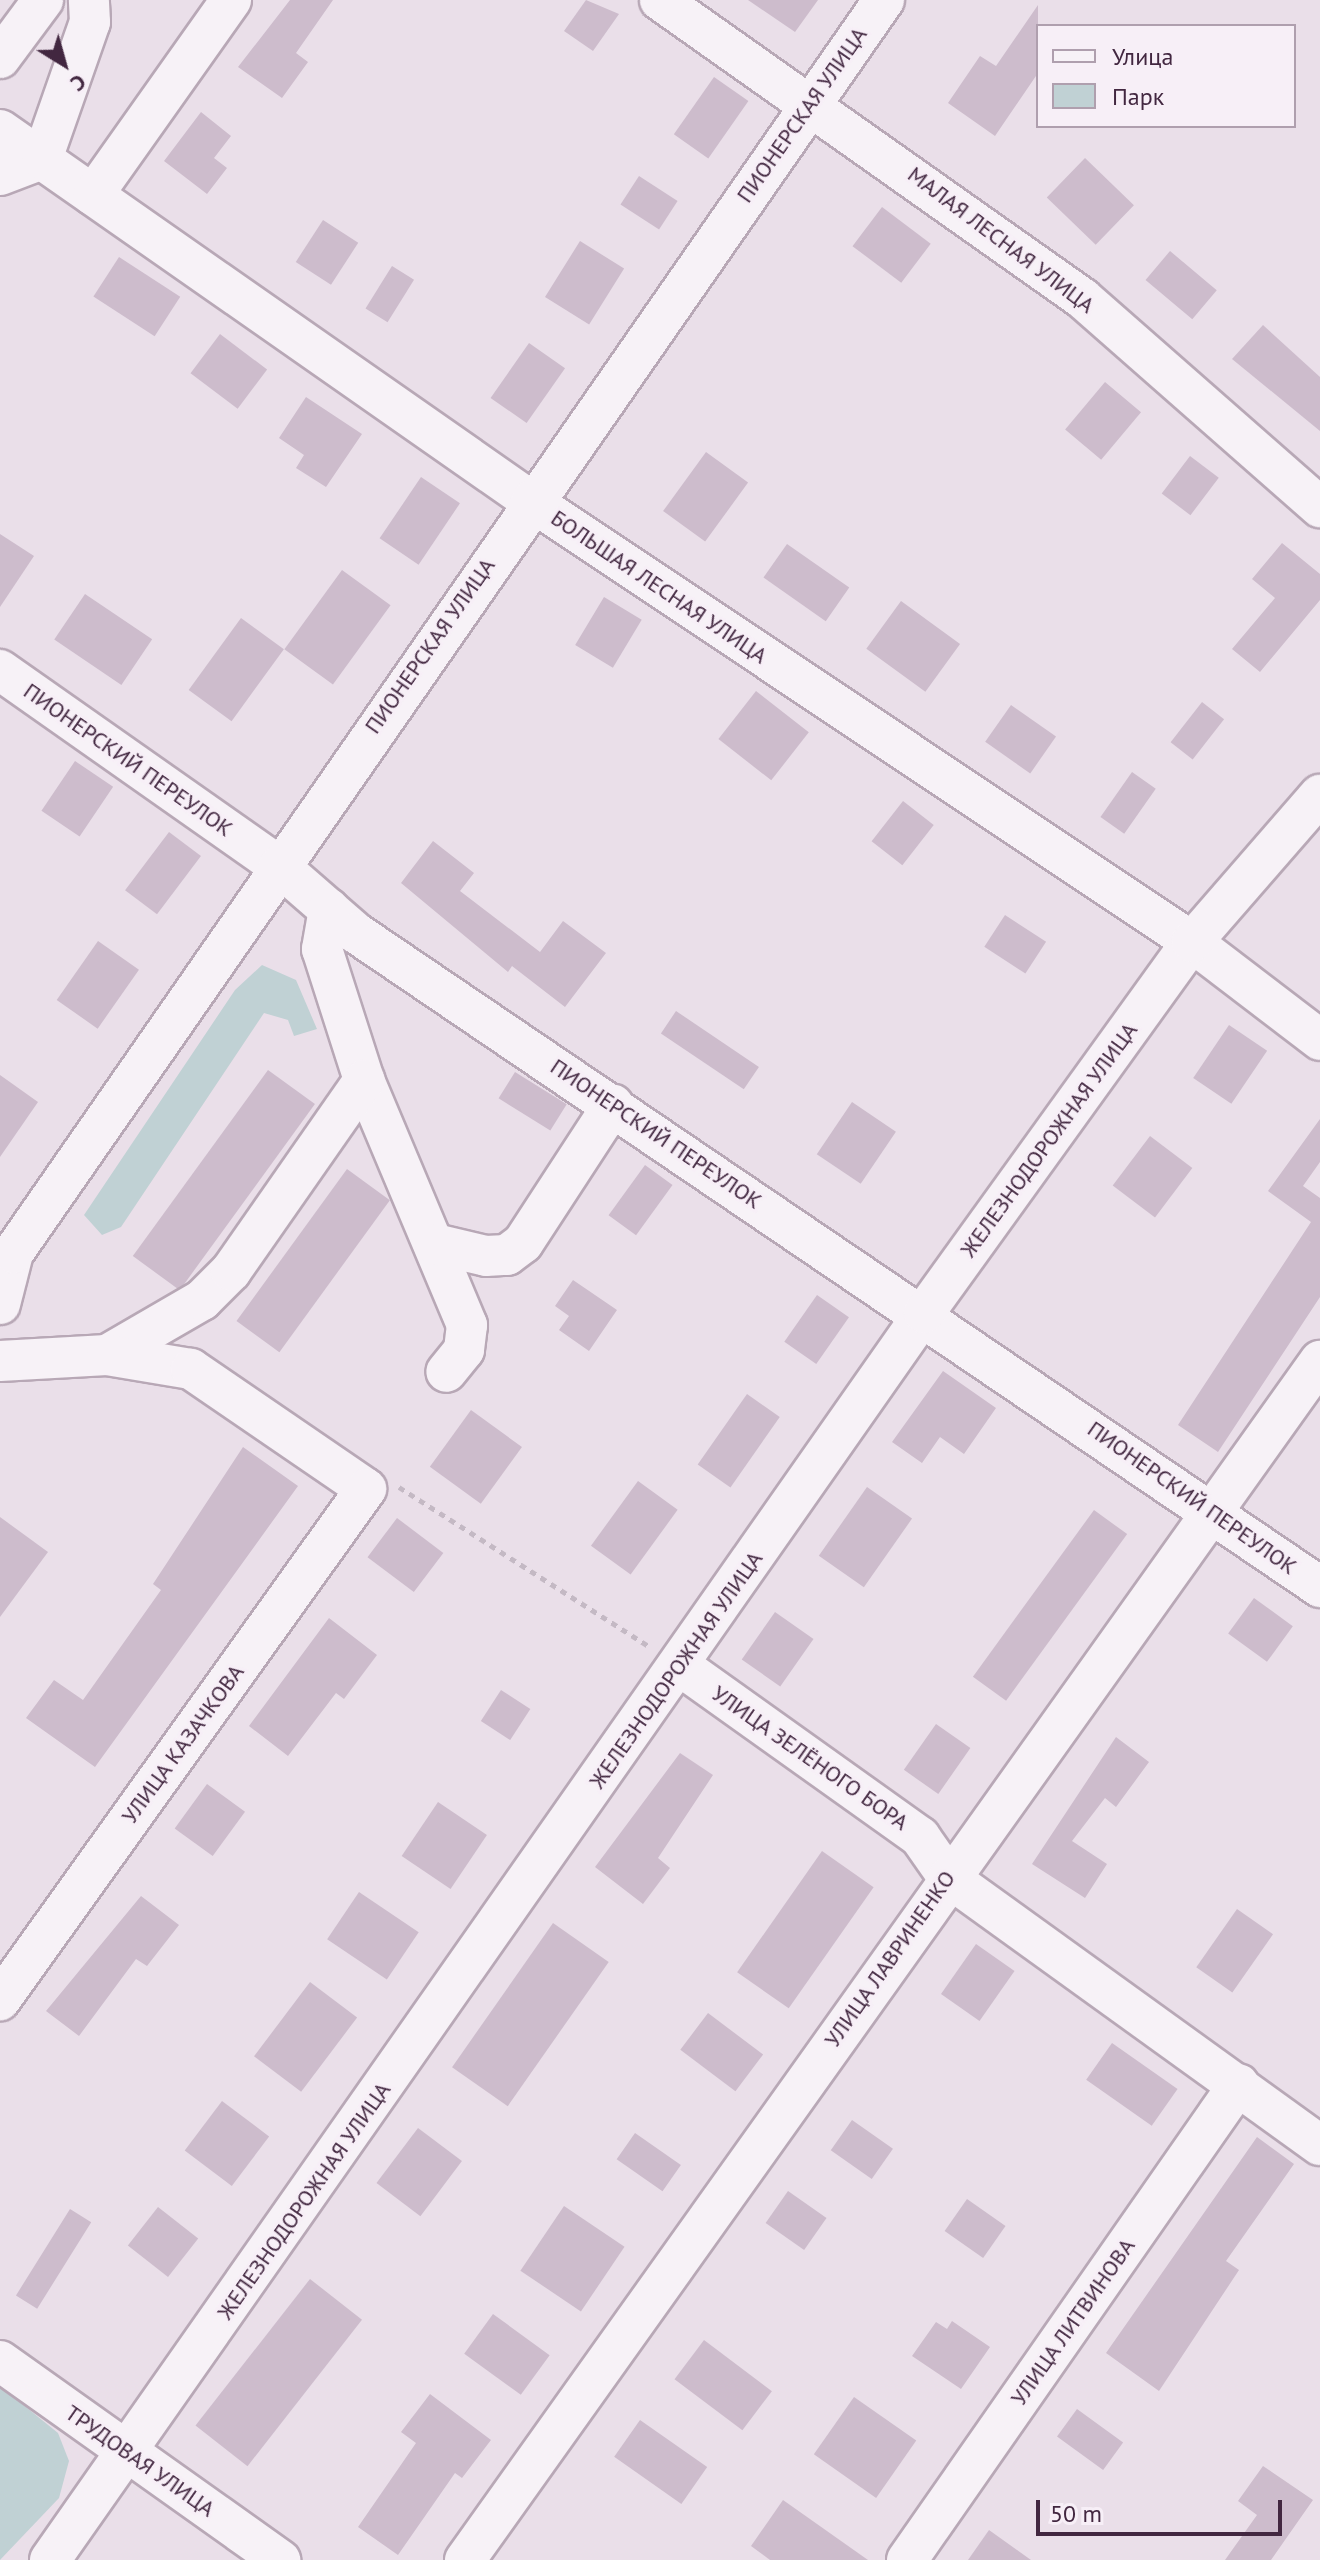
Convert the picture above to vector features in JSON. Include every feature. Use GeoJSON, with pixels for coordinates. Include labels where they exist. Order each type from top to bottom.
{"type":"FeatureCollection","features":[{"type":"Feature","properties":{"kind":"street"},"geometry":{"type":"LineString","coordinates":[[0,58],[43,0]]}},
{"type":"Feature","properties":{"kind":"street"},"geometry":{"type":"LineString","coordinates":[[0,175],[42,159],[90,22],[89,0]]}},
{"type":"Feature","properties":{"kind":"street"},"geometry":{"type":"LineString","coordinates":[[93,195],[231,0]]}},
{"type":"Feature","properties":{"kind":"street","name":"МАЛАЯ ЛЕСНАЯ УЛИЦА"},"geometry":{"type":"LineString","coordinates":[[660,0],[811,101],[1082,298],[1320,507]]}},
{"type":"Feature","properties":{"kind":"street","name":"ПИОНЕРСКАЯ УЛИЦА"},"geometry":{"type":"LineString","coordinates":[[0,1304],[7,1249],[279,866],[531,501],[884,0]]}},
{"type":"Feature","properties":{"kind":"street","name":"БОЛЬШАЯ ЛЕСНАЯ УЛИЦА"},"geometry":{"type":"LineString","coordinates":[[0,130],[531,501],[1192,942],[1320,1040]]}},
{"type":"Feature","properties":{"kind":"street","name":"ПИОНЕРСКИЙ ПЕРЕУЛОК"},"geometry":{"type":"LineString","coordinates":[[0,670],[279,866],[329,909],[613,1105],[1214,1510],[1320,1587]]}},
{"type":"Feature","properties":{"kind":"street","name":"ЖЕЛЕЗНОДОРОЖНАЯ УЛИЦА"},"geometry":{"type":"LineString","coordinates":[[50,2560],[924,1313],[1192,942],[1320,795]]}},
{"type":"Feature","properties":{"kind":"street"},"geometry":{"type":"LineString","coordinates":[[329,909],[322,949],[364,1080],[467,1325],[464,1350],[446,1372]]}},
{"type":"Feature","properties":{"kind":"street"},"geometry":{"type":"LineString","coordinates":[[107,1355],[202,1300],[231,1271],[364,1080]]}},
{"type":"Feature","properties":{"kind":"street"},"geometry":{"type":"LineString","coordinates":[[435,1244],[486,1256],[507,1255],[523,1243],[613,1105]]}},
{"type":"Feature","properties":{"kind":"street"},"geometry":{"type":"LineString","coordinates":[[0,1361],[107,1355],[191,1369],[366,1489]]}},
{"type":"Feature","properties":{"kind":"street","name":"УЛИЦА ЛАВРИНЕНКО"},"geometry":{"type":"LineString","coordinates":[[465,2560],[948,1877],[1320,1361]]}},
{"type":"Feature","properties":{"kind":"street","name":"УЛИЦА КАЗАЧКОВА"},"geometry":{"type":"LineString","coordinates":[[0,2000],[366,1489]]}},
{"type":"Feature","properties":{"kind":"street","name":"УЛИЦА ЗЕЛЁНОГО БОРА"},"geometry":{"type":"LineString","coordinates":[[679,1665],[920,1837],[948,1877],[1320,2145]]}},
{"type":"Feature","properties":{"kind":"street","name":"УЛИЦА ЛИТВИНОВА"},"geometry":{"type":"LineString","coordinates":[[907,2560],[1239,2084]]}},
{"type":"Feature","properties":{"kind":"street","name":"ТРУДОВАЯ УЛИЦА"},"geometry":{"type":"LineString","coordinates":[[0,2361],[280,2560]]}},
{"type":"Feature","properties":{"kind":"path"},"geometry":{"type":"LineString","coordinates":[[366,1489],[409,1487],[679,1665]]}},
{"type":"Feature","properties":{"kind":"green space"},"geometry":{"type":"Polygon","coordinates":[[[262,965],[296,980],[317,1029],[294,1036],[288,1020],[264,1013],[121,1227],[102,1235],[84,1215],[235,990],[262,965]]]}},
{"type":"Feature","properties":{"kind":"green space"},"geometry":{"type":"Polygon","coordinates":[[[0,2386],[58,2433],[69,2461],[59,2498],[0,2560],[0,2386]]]}},
{"type":"Feature","properties":{"kind":"building"},"geometry":{"type":"Polygon","coordinates":[[[290,0],[333,0],[296,53],[308,62],[282,98],[238,67],[290,0]]]}},
{"type":"Feature","properties":{"kind":"building"},"geometry":{"type":"Polygon","coordinates":[[[586,0],[619,14],[593,51],[564,31],[586,0]]]}},
{"type":"Feature","properties":{"kind":"building"},"geometry":{"type":"Polygon","coordinates":[[[748,0],[818,0],[795,32],[748,0]]]}},
{"type":"Feature","properties":{"kind":"building"},"geometry":{"type":"Polygon","coordinates":[[[1038,5],[1036,76],[995,136],[948,103],[980,56],[996,66],[1038,5]]]}},
{"type":"Feature","properties":{"kind":"building"},"geometry":{"type":"Polygon","coordinates":[[[714,77],[748,101],[708,158],[674,134],[714,77]]]}},
{"type":"Feature","properties":{"kind":"building"},"geometry":{"type":"Polygon","coordinates":[[[201,112],[231,136],[214,158],[227,168],[207,194],[164,161],[201,112]]]}},
{"type":"Feature","properties":{"kind":"building"},"geometry":{"type":"Polygon","coordinates":[[[1085,158],[1134,205],[1096,245],[1047,198],[1085,158]]]}},
{"type":"Feature","properties":{"kind":"building"},"geometry":{"type":"Polygon","coordinates":[[[639,176],[678,201],[659,230],[620,205],[639,176]]]}},
{"type":"Feature","properties":{"kind":"building"},"geometry":{"type":"Polygon","coordinates":[[[882,207],[931,244],[901,283],[853,246],[882,207]]]}},
{"type":"Feature","properties":{"kind":"building"},"geometry":{"type":"Polygon","coordinates":[[[323,220],[358,243],[331,285],[296,262],[323,220]]]}},
{"type":"Feature","properties":{"kind":"building"},"geometry":{"type":"Polygon","coordinates":[[[580,241],[624,269],[589,325],[545,297],[580,241]]]}},
{"type":"Feature","properties":{"kind":"building"},"geometry":{"type":"Polygon","coordinates":[[[1170,251],[1217,290],[1192,319],[1146,280],[1170,251]]]}},
{"type":"Feature","properties":{"kind":"building"},"geometry":{"type":"Polygon","coordinates":[[[119,257],[180,297],[155,336],[93,296],[119,257]]]}},
{"type":"Feature","properties":{"kind":"building"},"geometry":{"type":"Polygon","coordinates":[[[392,266],[414,280],[388,322],[366,308],[392,266]]]}},
{"type":"Feature","properties":{"kind":"building"},"geometry":{"type":"Polygon","coordinates":[[[1263,325],[1320,377],[1320,431],[1232,359],[1263,325]]]}},
{"type":"Feature","properties":{"kind":"building"},"geometry":{"type":"Polygon","coordinates":[[[220,334],[267,370],[238,409],[191,373],[220,334]]]}},
{"type":"Feature","properties":{"kind":"building"},"geometry":{"type":"Polygon","coordinates":[[[529,343],[565,368],[527,423],[491,398],[529,343]]]}},
{"type":"Feature","properties":{"kind":"building"},"geometry":{"type":"Polygon","coordinates":[[[1105,382],[1141,412],[1101,460],[1065,429],[1105,382]]]}},
{"type":"Feature","properties":{"kind":"building"},"geometry":{"type":"Polygon","coordinates":[[[306,397],[362,434],[326,487],[296,468],[304,455],[279,438],[306,397]]]}},
{"type":"Feature","properties":{"kind":"building"},"geometry":{"type":"Polygon","coordinates":[[[706,452],[748,483],[705,542],[663,511],[706,452]]]}},
{"type":"Feature","properties":{"kind":"building"},"geometry":{"type":"Polygon","coordinates":[[[1190,456],[1219,478],[1190,515],[1162,494],[1190,456]]]}},
{"type":"Feature","properties":{"kind":"building"},"geometry":{"type":"Polygon","coordinates":[[[421,477],[460,503],[419,565],[380,538],[421,477]]]}},
{"type":"Feature","properties":{"kind":"building"},"geometry":{"type":"Polygon","coordinates":[[[0,534],[34,556],[0,607],[0,534]]]}},
{"type":"Feature","properties":{"kind":"building"},"geometry":{"type":"Polygon","coordinates":[[[1282,543],[1320,574],[1320,600],[1260,672],[1232,649],[1275,598],[1252,579],[1282,543]]]}},
{"type":"Feature","properties":{"kind":"building"},"geometry":{"type":"Polygon","coordinates":[[[787,544],[849,588],[826,621],[763,578],[787,544]]]}},
{"type":"Feature","properties":{"kind":"building"},"geometry":{"type":"Polygon","coordinates":[[[342,570],[391,605],[333,685],[284,649],[342,570]]]}},
{"type":"Feature","properties":{"kind":"building"},"geometry":{"type":"Polygon","coordinates":[[[85,594],[152,639],[121,685],[54,640],[85,594]]]}},
{"type":"Feature","properties":{"kind":"building"},"geometry":{"type":"Polygon","coordinates":[[[604,597],[642,620],[613,668],[575,645],[604,597]]]}},
{"type":"Feature","properties":{"kind":"building"},"geometry":{"type":"Polygon","coordinates":[[[901,601],[960,644],[925,692],[866,649],[901,601]]]}},
{"type":"Feature","properties":{"kind":"building"},"geometry":{"type":"Polygon","coordinates":[[[241,618],[284,649],[232,721],[189,690],[241,618]]]}},
{"type":"Feature","properties":{"kind":"building"},"geometry":{"type":"Polygon","coordinates":[[[756,691],[809,732],[771,780],[718,739],[756,691]]]}},
{"type":"Feature","properties":{"kind":"building"},"geometry":{"type":"Polygon","coordinates":[[[1202,702],[1224,719],[1193,759],[1171,742],[1202,702]]]}},
{"type":"Feature","properties":{"kind":"building"},"geometry":{"type":"Polygon","coordinates":[[[1011,705],[1056,737],[1030,773],[985,742],[1011,705]]]}},
{"type":"Feature","properties":{"kind":"building"},"geometry":{"type":"Polygon","coordinates":[[[75,761],[113,787],[80,836],[41,811],[75,761]]]}},
{"type":"Feature","properties":{"kind":"building"},"geometry":{"type":"Polygon","coordinates":[[[1132,772],[1156,789],[1124,834],[1100,817],[1132,772]]]}},
{"type":"Feature","properties":{"kind":"building"},"geometry":{"type":"Polygon","coordinates":[[[903,801],[934,825],[902,865],[872,841],[903,801]]]}},
{"type":"Feature","properties":{"kind":"building"},"geometry":{"type":"Polygon","coordinates":[[[169,832],[201,856],[157,914],[125,890],[169,832]]]}},
{"type":"Feature","properties":{"kind":"building"},"geometry":{"type":"Polygon","coordinates":[[[433,841],[474,873],[460,891],[540,952],[563,921],[606,953],[565,1007],[512,966],[508,972],[401,883],[433,841]]]}},
{"type":"Feature","properties":{"kind":"building"},"geometry":{"type":"Polygon","coordinates":[[[1005,915],[1046,942],[1025,974],[984,947],[1005,915]]]}},
{"type":"Feature","properties":{"kind":"building"},"geometry":{"type":"Polygon","coordinates":[[[98,941],[139,970],[98,1029],[57,1000],[98,941]]]}},
{"type":"Feature","properties":{"kind":"building"},"geometry":{"type":"Polygon","coordinates":[[[676,1011],[759,1067],[744,1089],[661,1033],[676,1011]]]}},
{"type":"Feature","properties":{"kind":"building"},"geometry":{"type":"Polygon","coordinates":[[[1229,1025],[1267,1051],[1231,1104],[1193,1078],[1229,1025]]]}},
{"type":"Feature","properties":{"kind":"building"},"geometry":{"type":"Polygon","coordinates":[[[268,1070],[315,1104],[180,1290],[133,1256],[268,1070]]]}},
{"type":"Feature","properties":{"kind":"building"},"geometry":{"type":"Polygon","coordinates":[[[515,1072],[567,1104],[550,1131],[499,1098],[515,1072]]]}},
{"type":"Feature","properties":{"kind":"building"},"geometry":{"type":"Polygon","coordinates":[[[0,1075],[38,1102],[0,1157],[0,1075]]]}},
{"type":"Feature","properties":{"kind":"building"},"geometry":{"type":"Polygon","coordinates":[[[852,1102],[896,1132],[861,1184],[817,1154],[852,1102]]]}},
{"type":"Feature","properties":{"kind":"building"},"geometry":{"type":"Polygon","coordinates":[[[1320,1119],[1320,1162],[1303,1186],[1320,1198],[1320,1297],[1218,1452],[1178,1425],[1311,1222],[1268,1191],[1320,1119]]]}},
{"type":"Feature","properties":{"kind":"building"},"geometry":{"type":"Polygon","coordinates":[[[1150,1136],[1192,1168],[1155,1217],[1113,1186],[1150,1136]]]}},
{"type":"Feature","properties":{"kind":"building"},"geometry":{"type":"Polygon","coordinates":[[[645,1165],[673,1185],[636,1235],[609,1215],[645,1165]]]}},
{"type":"Feature","properties":{"kind":"building"},"geometry":{"type":"Polygon","coordinates":[[[347,1169],[390,1200],[279,1352],[236,1321],[347,1169]]]}},
{"type":"Feature","properties":{"kind":"building"},"geometry":{"type":"Polygon","coordinates":[[[573,1280],[617,1310],[589,1351],[559,1330],[569,1316],[555,1306],[573,1280]]]}},
{"type":"Feature","properties":{"kind":"building"},"geometry":{"type":"Polygon","coordinates":[[[817,1295],[849,1317],[816,1364],[784,1342],[817,1295]]]}},
{"type":"Feature","properties":{"kind":"building"},"geometry":{"type":"Polygon","coordinates":[[[943,1371],[996,1408],[964,1454],[940,1437],[922,1463],[892,1442],[943,1371]]]}},
{"type":"Feature","properties":{"kind":"building"},"geometry":{"type":"Polygon","coordinates":[[[747,1394],[780,1417],[730,1487],[698,1464],[747,1394]]]}},
{"type":"Feature","properties":{"kind":"building"},"geometry":{"type":"Polygon","coordinates":[[[471,1410],[522,1447],[481,1504],[430,1467],[471,1410]]]}},
{"type":"Feature","properties":{"kind":"building"},"geometry":{"type":"Polygon","coordinates":[[[243,1447],[298,1486],[95,1767],[26,1718],[54,1680],[83,1700],[161,1590],[153,1584],[243,1447]]]}},
{"type":"Feature","properties":{"kind":"building"},"geometry":{"type":"Polygon","coordinates":[[[638,1481],[678,1510],[631,1575],[591,1546],[638,1481]]]}},
{"type":"Feature","properties":{"kind":"building"},"geometry":{"type":"Polygon","coordinates":[[[867,1487],[912,1519],[864,1587],[819,1556],[867,1487]]]}},
{"type":"Feature","properties":{"kind":"building"},"geometry":{"type":"Polygon","coordinates":[[[1094,1510],[1127,1534],[1006,1701],[973,1677],[1094,1510]]]}},
{"type":"Feature","properties":{"kind":"building"},"geometry":{"type":"Polygon","coordinates":[[[0,1517],[48,1552],[0,1617],[0,1517]]]}},
{"type":"Feature","properties":{"kind":"building"},"geometry":{"type":"Polygon","coordinates":[[[397,1518],[443,1553],[414,1592],[368,1557],[397,1518]]]}},
{"type":"Feature","properties":{"kind":"building"},"geometry":{"type":"Polygon","coordinates":[[[1254,1598],[1293,1626],[1267,1662],[1228,1634],[1254,1598]]]}},
{"type":"Feature","properties":{"kind":"building"},"geometry":{"type":"Polygon","coordinates":[[[775,1612],[814,1639],[780,1686],[742,1660],[775,1612]]]}},
{"type":"Feature","properties":{"kind":"building"},"geometry":{"type":"Polygon","coordinates":[[[329,1618],[377,1655],[344,1699],[336,1693],[288,1756],[249,1726],[329,1618]]]}},
{"type":"Feature","properties":{"kind":"building"},"geometry":{"type":"Polygon","coordinates":[[[501,1690],[530,1709],[510,1740],[481,1721],[501,1690]]]}},
{"type":"Feature","properties":{"kind":"building"},"geometry":{"type":"Polygon","coordinates":[[[936,1724],[970,1748],[938,1794],[904,1770],[936,1724]]]}},
{"type":"Feature","properties":{"kind":"building"},"geometry":{"type":"Polygon","coordinates":[[[1116,1737],[1149,1762],[1116,1807],[1105,1798],[1072,1841],[1107,1864],[1085,1898],[1032,1864],[1116,1737]]]}},
{"type":"Feature","properties":{"kind":"building"},"geometry":{"type":"Polygon","coordinates":[[[680,1753],[713,1775],[658,1858],[670,1868],[643,1904],[595,1867],[680,1753]]]}},
{"type":"Feature","properties":{"kind":"building"},"geometry":{"type":"Polygon","coordinates":[[[207,1784],[245,1812],[213,1856],[175,1828],[207,1784]]]}},
{"type":"Feature","properties":{"kind":"building"},"geometry":{"type":"Polygon","coordinates":[[[438,1802],[487,1835],[451,1889],[402,1856],[438,1802]]]}},
{"type":"Feature","properties":{"kind":"building"},"geometry":{"type":"Polygon","coordinates":[[[822,1851],[874,1887],[789,2008],[737,1972],[822,1851]]]}},
{"type":"Feature","properties":{"kind":"building"},"geometry":{"type":"Polygon","coordinates":[[[359,1892],[419,1932],[387,1980],[327,1939],[359,1892]]]}},
{"type":"Feature","properties":{"kind":"building"},"geometry":{"type":"Polygon","coordinates":[[[141,1896],[179,1925],[147,1966],[136,1959],[79,2036],[46,2011],[141,1896]]]}},
{"type":"Feature","properties":{"kind":"building"},"geometry":{"type":"Polygon","coordinates":[[[1237,1909],[1273,1934],[1232,1992],[1196,1967],[1237,1909]]]}},
{"type":"Feature","properties":{"kind":"building"},"geometry":{"type":"Polygon","coordinates":[[[553,1923],[609,1962],[508,2106],[452,2067],[553,1923]]]}},
{"type":"Feature","properties":{"kind":"building"},"geometry":{"type":"Polygon","coordinates":[[[976,1944],[1015,1971],[980,2021],[941,1994],[976,1944]]]}},
{"type":"Feature","properties":{"kind":"building"},"geometry":{"type":"Polygon","coordinates":[[[310,1982],[357,2018],[301,2092],[254,2056],[310,1982]]]}},
{"type":"Feature","properties":{"kind":"building"},"geometry":{"type":"Polygon","coordinates":[[[708,2013],[763,2055],[735,2091],[680,2050],[708,2013]]]}},
{"type":"Feature","properties":{"kind":"building"},"geometry":{"type":"Polygon","coordinates":[[[1112,2043],[1178,2089],[1152,2126],[1086,2080],[1112,2043]]]}},
{"type":"Feature","properties":{"kind":"building"},"geometry":{"type":"Polygon","coordinates":[[[222,2101],[269,2137],[232,2186],[185,2151],[222,2101]]]}},
{"type":"Feature","properties":{"kind":"building"},"geometry":{"type":"Polygon","coordinates":[[[852,2120],[893,2149],[872,2179],[831,2150],[852,2120]]]}},
{"type":"Feature","properties":{"kind":"building"},"geometry":{"type":"Polygon","coordinates":[[[418,2128],[462,2161],[420,2216],[376,2183],[418,2128]]]}},
{"type":"Feature","properties":{"kind":"building"},"geometry":{"type":"Polygon","coordinates":[[[635,2133],[681,2165],[663,2191],[617,2159],[635,2133]]]}},
{"type":"Feature","properties":{"kind":"building"},"geometry":{"type":"Polygon","coordinates":[[[1257,2137],[1294,2164],[1226,2261],[1239,2270],[1159,2391],[1106,2353],[1257,2137]]]}},
{"type":"Feature","properties":{"kind":"building"},"geometry":{"type":"Polygon","coordinates":[[[788,2191],[827,2218],[804,2250],[766,2223],[788,2191]]]}},
{"type":"Feature","properties":{"kind":"building"},"geometry":{"type":"Polygon","coordinates":[[[967,2199],[1006,2226],[983,2258],[945,2231],[967,2199]]]}},
{"type":"Feature","properties":{"kind":"building"},"geometry":{"type":"Polygon","coordinates":[[[564,2206],[625,2247],[581,2311],[520,2271],[564,2206]]]}},
{"type":"Feature","properties":{"kind":"building"},"geometry":{"type":"Polygon","coordinates":[[[158,2207],[198,2238],[168,2277],[128,2246],[158,2207]]]}},
{"type":"Feature","properties":{"kind":"building"},"geometry":{"type":"Polygon","coordinates":[[[70,2209],[91,2222],[37,2309],[16,2296],[70,2209]]]}},
{"type":"Feature","properties":{"kind":"building"},"geometry":{"type":"Polygon","coordinates":[[[310,2279],[362,2320],[247,2466],[195,2426],[310,2279]]]}},
{"type":"Feature","properties":{"kind":"building"},"geometry":{"type":"Polygon","coordinates":[[[493,2314],[550,2355],[521,2395],[464,2354],[493,2314]]]}},
{"type":"Feature","properties":{"kind":"building"},"geometry":{"type":"Polygon","coordinates":[[[952,2321],[990,2347],[961,2389],[912,2356],[936,2322],[947,2329],[952,2321]]]}},
{"type":"Feature","properties":{"kind":"building"},"geometry":{"type":"Polygon","coordinates":[[[704,2340],[772,2391],[742,2430],[675,2379],[704,2340]]]}},
{"type":"Feature","properties":{"kind":"building"},"geometry":{"type":"Polygon","coordinates":[[[430,2394],[491,2440],[462,2478],[455,2473],[398,2555],[358,2527],[416,2443],[401,2432],[430,2394]]]}},
{"type":"Feature","properties":{"kind":"building"},"geometry":{"type":"Polygon","coordinates":[[[854,2397],[916,2441],[876,2498],[814,2454],[854,2397]]]}},
{"type":"Feature","properties":{"kind":"building"},"geometry":{"type":"Polygon","coordinates":[[[1077,2409],[1123,2443],[1103,2470],[1057,2437],[1077,2409]]]}},
{"type":"Feature","properties":{"kind":"building"},"geometry":{"type":"Polygon","coordinates":[[[640,2420],[707,2467],[681,2504],[614,2457],[640,2420]]]}},
{"type":"Feature","properties":{"kind":"building"},"geometry":{"type":"Polygon","coordinates":[[[1263,2466],[1313,2500],[1271,2560],[1225,2560],[1257,2515],[1238,2501],[1263,2466]]]}},
{"type":"Feature","properties":{"kind":"building"},"geometry":{"type":"Polygon","coordinates":[[[783,2500],[868,2560],[770,2560],[751,2546],[783,2500]]]}},
{"type":"Feature","properties":{"kind":"building"},"geometry":{"type":"Polygon","coordinates":[[[989,2530],[1031,2560],[968,2560],[989,2530]]]}}]}
